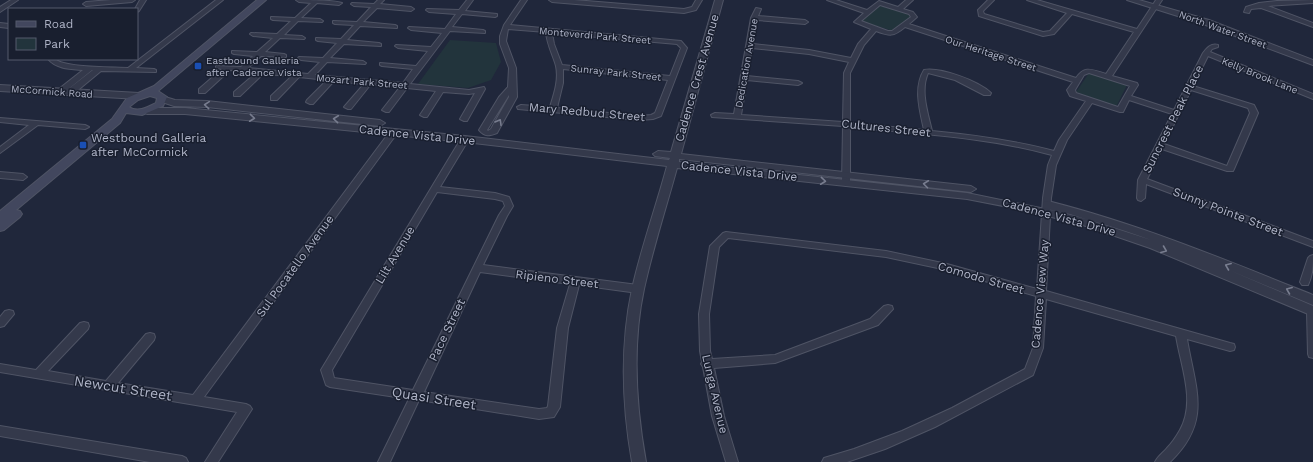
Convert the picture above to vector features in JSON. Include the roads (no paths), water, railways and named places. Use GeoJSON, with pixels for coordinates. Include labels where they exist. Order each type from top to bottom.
{"type":"FeatureCollection","features":[{"type":"Feature","properties":{"kind":"main road"},"geometry":{"type":"LineString","coordinates":[[0,217],[113,124],[129,101],[157,88],[262,0]]}},
{"type":"Feature","properties":{"kind":"main road"},"geometry":{"type":"LineString","coordinates":[[0,228],[122,124],[157,106],[165,90],[271,0]]}},
{"type":"Feature","properties":{"kind":"main road"},"geometry":{"type":"LineString","coordinates":[[142,95],[156,94],[162,98]]}},
{"type":"Feature","properties":{"kind":"main road"},"geometry":{"type":"LineString","coordinates":[[125,107],[130,112],[145,111]]}},
{"type":"Feature","properties":{"kind":"street"},"geometry":{"type":"LineString","coordinates":[[0,10],[15,0]]}},
{"type":"Feature","properties":{"kind":"street"},"geometry":{"type":"LineString","coordinates":[[86,4],[132,0]]}},
{"type":"Feature","properties":{"kind":"street"},"geometry":{"type":"LineString","coordinates":[[129,70],[220,0]]}},
{"type":"Feature","properties":{"kind":"street"},"geometry":{"type":"LineString","coordinates":[[299,0],[339,3]]}},
{"type":"Feature","properties":{"kind":"street"},"geometry":{"type":"LineString","coordinates":[[310,76],[382,0]]}},
{"type":"Feature","properties":{"kind":"street"},"geometry":{"type":"LineString","coordinates":[[386,110],[470,0]]}},
{"type":"Feature","properties":{"kind":"street"},"geometry":{"type":"LineString","coordinates":[[446,137],[474,137],[494,132],[509,106],[513,97],[511,89],[513,79],[512,64],[503,41],[503,33],[524,0]]}},
{"type":"Feature","properties":{"kind":"street"},"geometry":{"type":"LineString","coordinates":[[552,0],[684,11],[693,10],[697,6],[699,0]]}},
{"type":"Feature","properties":{"kind":"street","name":"Cadence Crest Avenue"},"geometry":{"type":"LineString","coordinates":[[639,462],[634,431],[631,381],[632,331],[638,289],[719,0]]}},
{"type":"Feature","properties":{"kind":"street"},"geometry":{"type":"LineString","coordinates":[[830,0],[868,12]]}},
{"type":"Feature","properties":{"kind":"street"},"geometry":{"type":"LineString","coordinates":[[898,9],[910,0]]}},
{"type":"Feature","properties":{"kind":"street"},"geometry":{"type":"LineString","coordinates":[[991,0],[980,11],[981,15],[1044,34],[1052,33],[1071,12]]}},
{"type":"Feature","properties":{"kind":"street"},"geometry":{"type":"LineString","coordinates":[[1030,0],[1138,31]]}},
{"type":"Feature","properties":{"kind":"street","name":"North Water Street"},"geometry":{"type":"LineString","coordinates":[[1131,0],[1157,3],[1313,63]]}},
{"type":"Feature","properties":{"kind":"street","name":"North Water Street"},"geometry":{"type":"LineString","coordinates":[[1147,0],[1222,23],[1313,58]]}},
{"type":"Feature","properties":{"kind":"street"},"geometry":{"type":"LineString","coordinates":[[243,69],[316,1]]}},
{"type":"Feature","properties":{"kind":"street"},"geometry":{"type":"LineString","coordinates":[[1248,12],[1248,8],[1259,5],[1313,1]]}},
{"type":"Feature","properties":{"kind":"street"},"geometry":{"type":"LineString","coordinates":[[879,3],[898,9],[913,15],[905,25],[894,33],[856,22],[879,3]]}},
{"type":"Feature","properties":{"kind":"street"},"geometry":{"type":"LineString","coordinates":[[1108,76],[1157,3]]}},
{"type":"Feature","properties":{"kind":"street"},"geometry":{"type":"LineString","coordinates":[[354,4],[411,9]]}},
{"type":"Feature","properties":{"kind":"street"},"geometry":{"type":"LineString","coordinates":[[1259,5],[1313,25]]}},
{"type":"Feature","properties":{"kind":"street","name":"Dedication Avenue"},"geometry":{"type":"LineString","coordinates":[[737,117],[754,18],[758,9]]}},
{"type":"Feature","properties":{"kind":"street"},"geometry":{"type":"LineString","coordinates":[[429,10],[496,15]]}},
{"type":"Feature","properties":{"kind":"street"},"geometry":{"type":"LineString","coordinates":[[273,18],[320,21]]}},
{"type":"Feature","properties":{"kind":"street"},"geometry":{"type":"LineString","coordinates":[[754,18],[804,22]]}},
{"type":"Feature","properties":{"kind":"street"},"geometry":{"type":"LineString","coordinates":[[335,22],[394,27]]}},
{"type":"Feature","properties":{"kind":"street","name":"Our Heritage Street"},"geometry":{"type":"LineString","coordinates":[[905,25],[1078,81]]}},
{"type":"Feature","properties":{"kind":"street","name":"Monteverdi Park Street"},"geometry":{"type":"LineString","coordinates":[[506,27],[679,42],[683,44],[684,48],[673,78]]}},
{"type":"Feature","properties":{"kind":"street"},"geometry":{"type":"LineString","coordinates":[[412,28],[483,32]]}},
{"type":"Feature","properties":{"kind":"street"},"geometry":{"type":"LineString","coordinates":[[846,179],[847,73],[861,44],[875,28]]}},
{"type":"Feature","properties":{"kind":"street"},"geometry":{"type":"LineString","coordinates":[[549,30],[549,41],[559,67],[561,79],[553,109]]}},
{"type":"Feature","properties":{"kind":"street"},"geometry":{"type":"LineString","coordinates":[[253,34],[302,38]]}},
{"type":"Feature","properties":{"kind":"street"},"geometry":{"type":"LineString","coordinates":[[318,39],[379,45]]}},
{"type":"Feature","properties":{"kind":"street"},"geometry":{"type":"LineString","coordinates":[[398,46],[433,49]]}},
{"type":"Feature","properties":{"kind":"street"},"geometry":{"type":"LineString","coordinates":[[749,46],[810,52],[852,60]]}},
{"type":"Feature","properties":{"kind":"street","name":"Suncrest Peak Place"},"geometry":{"type":"LineString","coordinates":[[1141,198],[1142,180],[1161,146],[1206,53],[1210,48],[1216,46]]}},
{"type":"Feature","properties":{"kind":"street"},"geometry":{"type":"LineString","coordinates":[[234,52],[284,56]]}},
{"type":"Feature","properties":{"kind":"street","name":"Kelly Brook Lane"},"geometry":{"type":"LineString","coordinates":[[1206,53],[1313,97]]}},
{"type":"Feature","properties":{"kind":"street"},"geometry":{"type":"LineString","coordinates":[[301,58],[363,63]]}},
{"type":"Feature","properties":{"kind":"street"},"geometry":{"type":"LineString","coordinates":[[53,60],[62,65],[154,71]]}},
{"type":"Feature","properties":{"kind":"street"},"geometry":{"type":"LineString","coordinates":[[382,64],[419,68]]}},
{"type":"Feature","properties":{"kind":"street","name":"Mozart Park Street"},"geometry":{"type":"LineString","coordinates":[[218,67],[469,92],[481,89],[464,118]]}},
{"type":"Feature","properties":{"kind":"street","name":"Sunray Park Street"},"geometry":{"type":"LineString","coordinates":[[559,67],[673,78]]}},
{"type":"Feature","properties":{"kind":"street"},"geometry":{"type":"LineString","coordinates":[[59,92],[90,68]]}},
{"type":"Feature","properties":{"kind":"street"},"geometry":{"type":"LineString","coordinates":[[69,93],[100,68]]}},
{"type":"Feature","properties":{"kind":"street"},"geometry":{"type":"LineString","coordinates":[[202,91],[228,68]]}},
{"type":"Feature","properties":{"kind":"street"},"geometry":{"type":"LineString","coordinates":[[237,94],[262,71]]}},
{"type":"Feature","properties":{"kind":"street"},"geometry":{"type":"LineString","coordinates":[[928,132],[921,86],[923,76],[926,71],[938,72],[961,80],[976,86],[987,93]]}},
{"type":"Feature","properties":{"kind":"street"},"geometry":{"type":"LineString","coordinates":[[1088,71],[1108,76],[1134,85],[1120,110],[1076,96],[1072,92],[1082,74],[1088,71]]}},
{"type":"Feature","properties":{"kind":"street"},"geometry":{"type":"LineString","coordinates":[[274,98],[297,75]]}},
{"type":"Feature","properties":{"kind":"street"},"geometry":{"type":"LineString","coordinates":[[310,102],[333,78]]}},
{"type":"Feature","properties":{"kind":"street","name":"Mary Redbud Street"},"geometry":{"type":"LineString","coordinates":[[521,107],[640,118],[653,117],[658,114],[673,78]]}},
{"type":"Feature","properties":{"kind":"street"},"geometry":{"type":"LineString","coordinates":[[743,78],[798,83]]}},
{"type":"Feature","properties":{"kind":"street"},"geometry":{"type":"LineString","coordinates":[[348,107],[369,82]]}},
{"type":"Feature","properties":{"kind":"street"},"geometry":{"type":"LineString","coordinates":[[1161,146],[1230,169],[1254,113],[1251,107],[1190,87]]}},
{"type":"Feature","properties":{"kind":"street","name":"McCormick Road"},"geometry":{"type":"LineString","coordinates":[[0,88],[104,95],[142,95]]}},
{"type":"Feature","properties":{"kind":"street"},"geometry":{"type":"LineString","coordinates":[[424,115],[442,89]]}},
{"type":"Feature","properties":{"kind":"street","name":"McCormick Road"},"geometry":{"type":"LineString","coordinates":[[104,95],[118,100],[125,107]]}},
{"type":"Feature","properties":{"kind":"street"},"geometry":{"type":"LineString","coordinates":[[1127,97],[1177,113]]}},
{"type":"Feature","properties":{"kind":"street","name":"Cadence Vista Drive"},"geometry":{"type":"LineString","coordinates":[[162,98],[174,103],[207,104],[486,134],[587,146],[674,160]]}},
{"type":"Feature","properties":{"kind":"street","name":"Cadence View Way"},"geometry":{"type":"LineString","coordinates":[[828,462],[854,455],[895,439],[976,400],[1029,372],[1038,348],[1047,208],[1052,165],[1064,140],[1090,101]]}},
{"type":"Feature","properties":{"kind":"street","name":"Cadence Vista Drive"},"geometry":{"type":"LineString","coordinates":[[145,111],[181,111],[446,137],[578,152],[674,160],[846,179],[1047,208],[1132,237],[1313,307]]}},
{"type":"Feature","properties":{"kind":"street","name":"Cultures Street"},"geometry":{"type":"LineString","coordinates":[[714,114],[928,132],[1028,146],[1057,154]]}},
{"type":"Feature","properties":{"kind":"street"},"geometry":{"type":"LineString","coordinates":[[0,120],[85,127]]}},
{"type":"Feature","properties":{"kind":"street"},"geometry":{"type":"LineString","coordinates":[[0,151],[36,123]]}},
{"type":"Feature","properties":{"kind":"street","name":"Sul Pocatello Avenue"},"geometry":{"type":"LineString","coordinates":[[196,400],[394,132]]}},
{"type":"Feature","properties":{"kind":"street"},"geometry":{"type":"LineString","coordinates":[[486,134],[494,142]]}},
{"type":"Feature","properties":{"kind":"street","name":"Lilt Avenue"},"geometry":{"type":"LineString","coordinates":[[326,370],[465,139]]}},
{"type":"Feature","properties":{"kind":"street"},"geometry":{"type":"LineString","coordinates":[[578,152],[587,146]]}},
{"type":"Feature","properties":{"kind":"street"},"geometry":{"type":"LineString","coordinates":[[0,175],[23,177]]}},
{"type":"Feature","properties":{"kind":"street","name":"Sunny Pointe Street"},"geometry":{"type":"LineString","coordinates":[[1142,180],[1313,244]]}},
{"type":"Feature","properties":{"kind":"street","name":"Pace Street"},"geometry":{"type":"LineString","coordinates":[[384,462],[477,268],[503,215],[509,206],[506,199],[495,196],[435,189]]}},
{"type":"Feature","properties":{"kind":"street","name":"Comodo Street"},"geometry":{"type":"LineString","coordinates":[[726,235],[886,254],[947,267],[1230,347]]}},
{"type":"Feature","properties":{"kind":"street","name":"Lunga Avenue"},"geometry":{"type":"LineString","coordinates":[[726,235],[715,246],[704,314],[706,364],[718,416],[732,462]]}},
{"type":"Feature","properties":{"kind":"street"},"geometry":{"type":"LineString","coordinates":[[1306,282],[1313,258]]}},
{"type":"Feature","properties":{"kind":"street","name":"Ripieno Street"},"geometry":{"type":"LineString","coordinates":[[477,268],[575,282],[638,289]]}},
{"type":"Feature","properties":{"kind":"street","name":"Quasi Street"},"geometry":{"type":"LineString","coordinates":[[326,370],[330,382],[539,414],[550,413],[554,406],[562,328],[568,300],[575,282]]}},
{"type":"Feature","properties":{"kind":"street"},"geometry":{"type":"LineString","coordinates":[[1313,307],[1313,354]]}},
{"type":"Feature","properties":{"kind":"street"},"geometry":{"type":"LineString","coordinates":[[706,364],[775,359],[874,322],[888,309]]}},
{"type":"Feature","properties":{"kind":"street"},"geometry":{"type":"LineString","coordinates":[[0,323],[9,314]]}},
{"type":"Feature","properties":{"kind":"street"},"geometry":{"type":"LineString","coordinates":[[39,374],[84,326]]}},
{"type":"Feature","properties":{"kind":"street"},"geometry":{"type":"LineString","coordinates":[[1161,462],[1171,454],[1186,431],[1194,402],[1181,333]]}},
{"type":"Feature","properties":{"kind":"street"},"geometry":{"type":"LineString","coordinates":[[109,386],[150,337]]}},
{"type":"Feature","properties":{"kind":"street","name":"Newcut Street"},"geometry":{"type":"LineString","coordinates":[[0,368],[246,409],[211,462]]}},
{"type":"Feature","properties":{"kind":"street"},"geometry":{"type":"LineString","coordinates":[[2,433],[182,462]]}},
{"type":"Feature","properties":{"kind":"place","name":"Eastbound Galleria after Cadence Vista"},"geometry":{"type":"Point","coordinates":[198,66]}},
{"type":"Feature","properties":{"kind":"place","name":"Westbound Galleria after McCormick"},"geometry":{"type":"Point","coordinates":[83,145]}}]}
